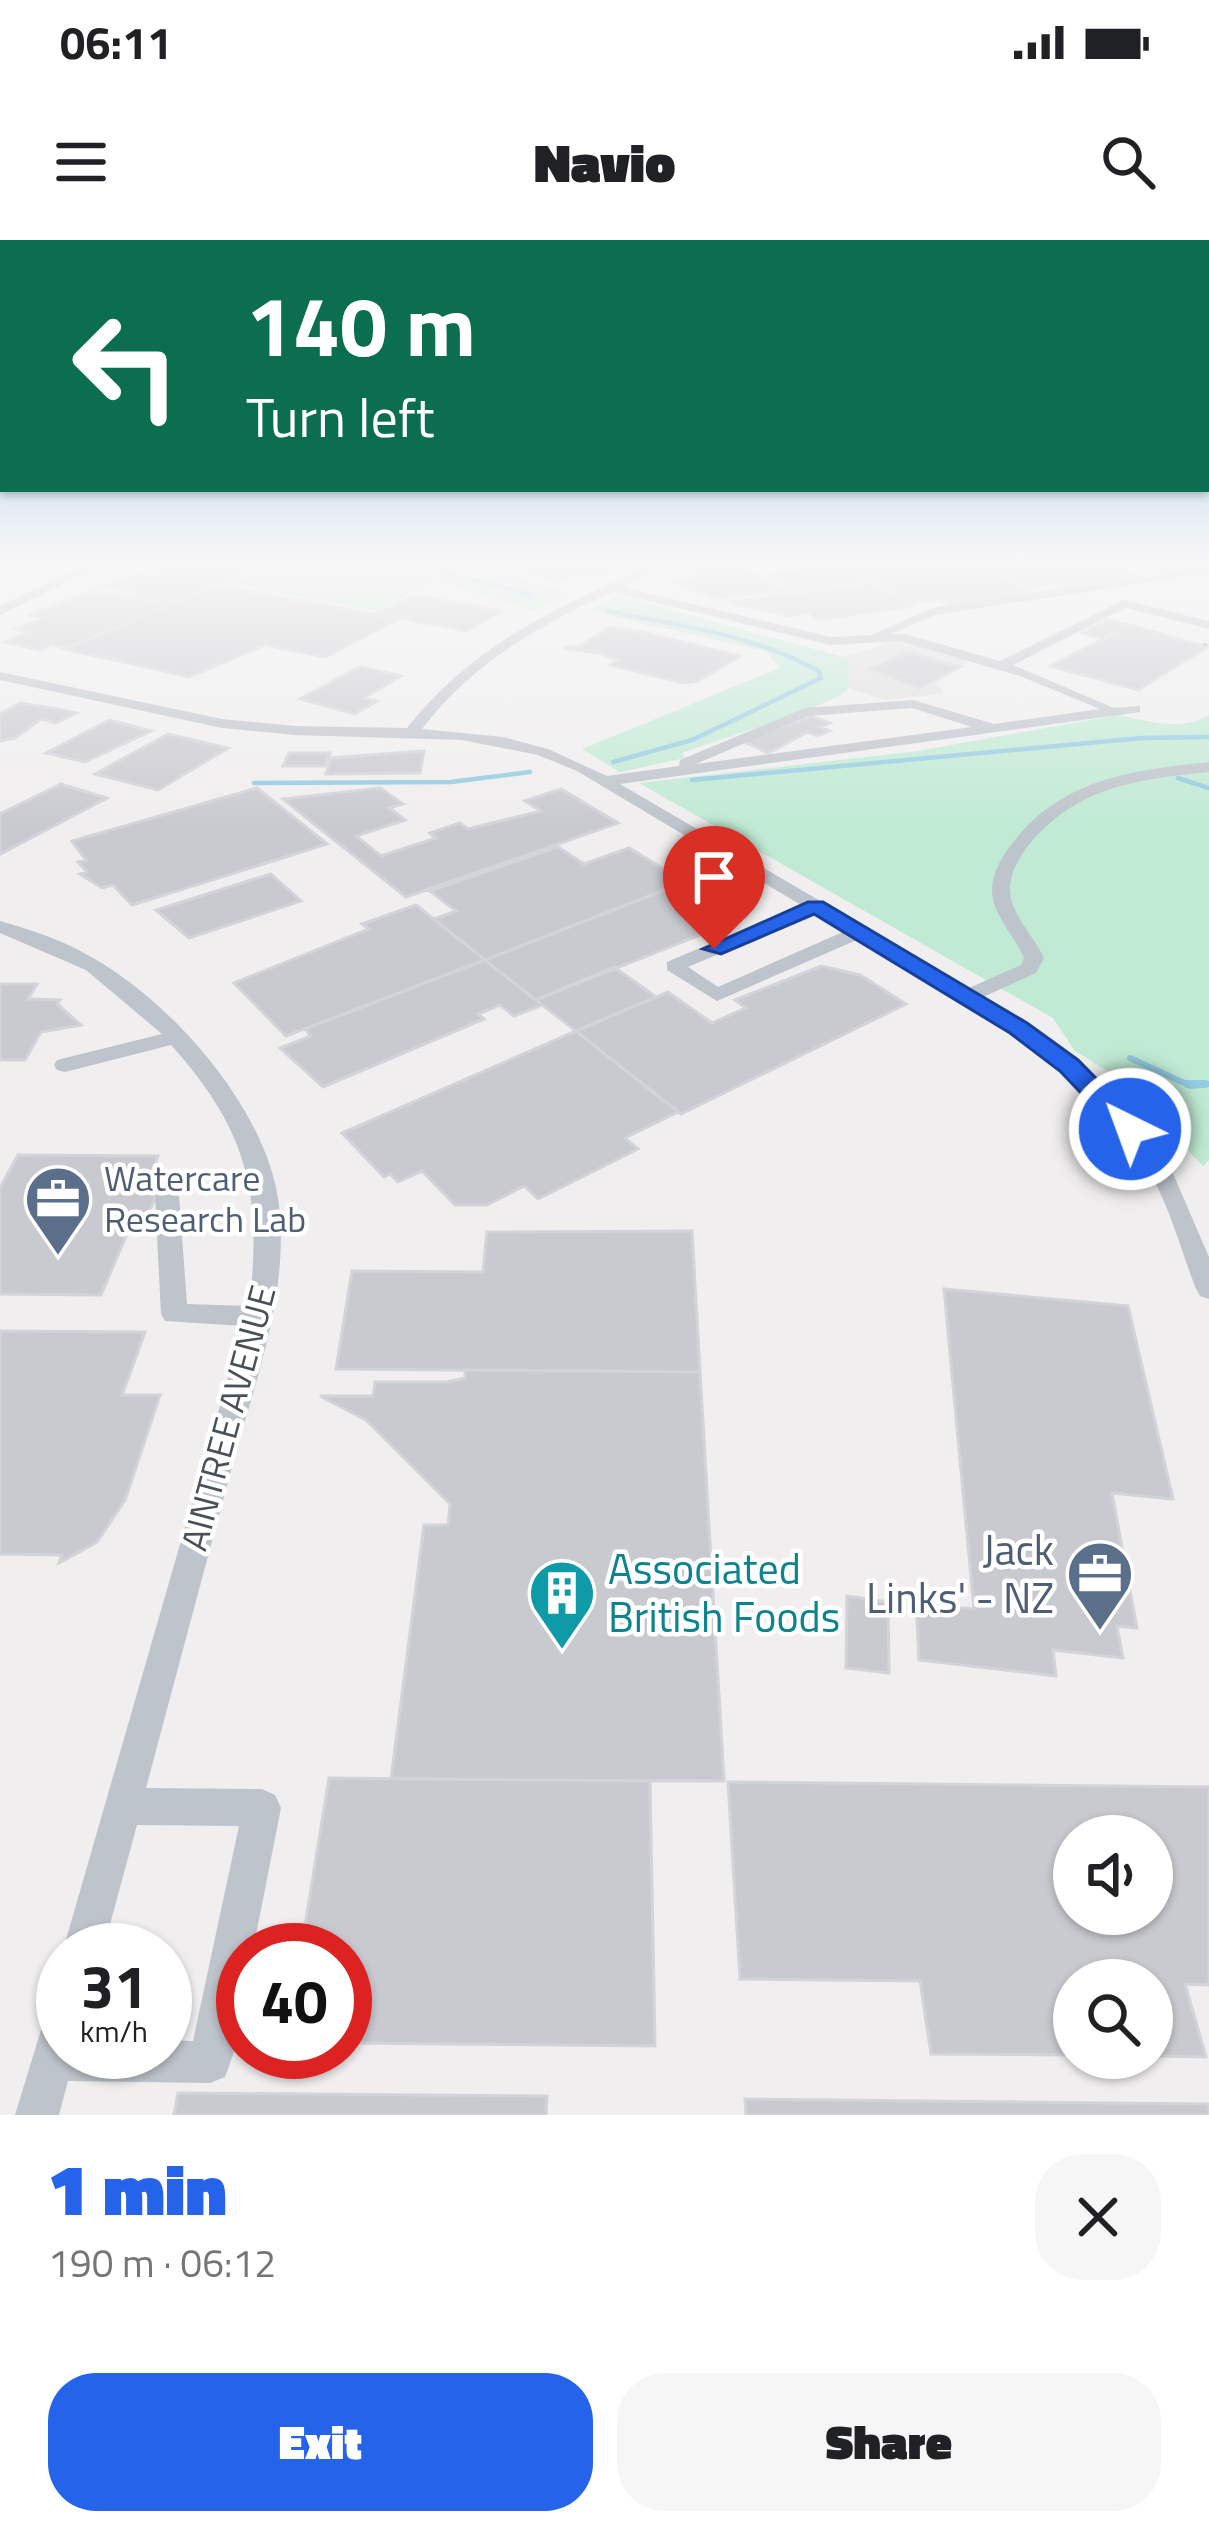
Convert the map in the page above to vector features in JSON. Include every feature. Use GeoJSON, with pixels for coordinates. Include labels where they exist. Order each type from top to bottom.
{"type":"FeatureCollection","features":[{"type":"Feature","properties":{"kind":"street"},"geometry":{"type":"LineString","coordinates":[[412,732],[460,674],[491,652]]}},
{"type":"Feature","properties":{"kind":"street"},"geometry":{"type":"LineString","coordinates":[[952,652],[1114,709]]}},
{"type":"Feature","properties":{"kind":"street"},"geometry":{"type":"LineString","coordinates":[[1000,665],[1027,652]]}},
{"type":"Feature","properties":{"kind":"street"},"geometry":{"type":"LineString","coordinates":[[0,676],[228,724],[446,734],[530,748],[604,781],[968,996],[1069,1065],[1122,1118],[1178,1202],[1209,1289]]}},
{"type":"Feature","properties":{"kind":"street"},"geometry":{"type":"LineString","coordinates":[[445,696],[446,734]]}},
{"type":"Feature","properties":{"kind":"street"},"geometry":{"type":"LineString","coordinates":[[642,776],[686,763],[805,712],[920,704],[993,729]]}},
{"type":"Feature","properties":{"kind":"street"},"geometry":{"type":"LineString","coordinates":[[604,781],[1135,709]]}},
{"type":"Feature","properties":{"kind":"street"},"geometry":{"type":"LineString","coordinates":[[968,996],[1029,969],[1034,958],[1007,914],[1001,877],[1018,845],[1064,798],[1111,779],[1209,767]]}},
{"type":"Feature","properties":{"kind":"street"},"geometry":{"type":"LineString","coordinates":[[815,906],[674,966],[717,995],[860,932]]}},
{"type":"Feature","properties":{"kind":"street","name":"AINTREE AVENUE"},"geometry":{"type":"LineString","coordinates":[[0,927],[89,963],[128,990],[173,1038],[228,1103],[260,1166],[271,1238],[260,1316],[90,1923]]}},
{"type":"Feature","properties":{"kind":"street"},"geometry":{"type":"LineString","coordinates":[[65,1065],[173,1038]]}},
{"type":"Feature","properties":{"kind":"street"},"geometry":{"type":"LineString","coordinates":[[167,1196],[173,1314],[260,1316]]}},
{"type":"Feature","properties":{"kind":"street"},"geometry":{"type":"LineString","coordinates":[[123,1806],[262,1808],[210,2062],[192,2060]]}},
{"type":"Feature","properties":{"kind":"street"},"geometry":{"type":"LineString","coordinates":[[37,2115],[47,2079]]}},
{"type":"Feature","properties":{"kind":"shaded area"},"geometry":{"type":"Polygon","coordinates":[[[861,652],[936,652],[969,661],[937,683],[942,694],[885,700],[849,688],[850,662],[844,657],[861,652]]]}},
{"type":"Feature","properties":{"kind":"green space"},"geometry":{"type":"Polygon","coordinates":[[[765,652],[824,652],[844,657],[850,662],[849,688],[799,713],[682,753],[685,758],[620,772],[582,749],[780,668],[765,652]]]}},
{"type":"Feature","properties":{"kind":"green space"},"geometry":{"type":"Polygon","coordinates":[[[1118,715],[1176,724],[1209,715],[1209,1160],[1203,1166],[1117,1077],[1075,1051],[1053,1018],[639,783],[918,751],[1118,715]]]}},
{"type":"Feature","properties":{"kind":"building"},"geometry":{"type":"Polygon","coordinates":[[[76,652],[250,652],[189,677],[76,652]]]}},
{"type":"Feature","properties":{"kind":"building"},"geometry":{"type":"Polygon","coordinates":[[[298,652],[336,652],[325,657],[298,652]]]}},
{"type":"Feature","properties":{"kind":"building"},"geometry":{"type":"Polygon","coordinates":[[[590,652],[722,652],[740,656],[698,681],[682,683],[610,665],[619,660],[590,652]]]}},
{"type":"Feature","properties":{"kind":"building"},"geometry":{"type":"Polygon","coordinates":[[[908,652],[960,667],[919,688],[871,669],[908,652]]]}},
{"type":"Feature","properties":{"kind":"building"},"geometry":{"type":"Polygon","coordinates":[[[1078,652],[1200,652],[1138,690],[1050,666],[1078,652]]]}},
{"type":"Feature","properties":{"kind":"building"},"geometry":{"type":"Polygon","coordinates":[[[359,667],[401,676],[364,698],[377,701],[355,714],[300,699],[359,667]]]}},
{"type":"Feature","properties":{"kind":"building"},"geometry":{"type":"Polygon","coordinates":[[[20,703],[76,713],[56,723],[41,719],[15,738],[0,741],[0,714],[20,703]]]}},
{"type":"Feature","properties":{"kind":"building"},"geometry":{"type":"Polygon","coordinates":[[[811,716],[830,723],[820,727],[830,731],[817,736],[808,732],[768,753],[742,741],[811,716]]]}},
{"type":"Feature","properties":{"kind":"building"},"geometry":{"type":"Polygon","coordinates":[[[109,720],[151,731],[85,762],[46,753],[109,720]]]}},
{"type":"Feature","properties":{"kind":"building"},"geometry":{"type":"Polygon","coordinates":[[[168,734],[228,748],[158,790],[95,774],[168,734]]]}},
{"type":"Feature","properties":{"kind":"building"},"geometry":{"type":"Polygon","coordinates":[[[424,751],[420,773],[326,774],[331,758],[424,751]]]}},
{"type":"Feature","properties":{"kind":"building"},"geometry":{"type":"Polygon","coordinates":[[[289,753],[330,753],[325,766],[283,766],[289,753]]]}},
{"type":"Feature","properties":{"kind":"building"},"geometry":{"type":"Polygon","coordinates":[[[61,784],[107,798],[0,854],[0,814],[61,784]]]}},
{"type":"Feature","properties":{"kind":"building"},"geometry":{"type":"Polygon","coordinates":[[[257,788],[327,844],[132,905],[113,885],[102,888],[80,874],[87,872],[78,862],[86,860],[72,841],[257,788]]]}},
{"type":"Feature","properties":{"kind":"building"},"geometry":{"type":"Polygon","coordinates":[[[380,788],[403,804],[389,808],[405,820],[356,836],[381,856],[436,838],[430,833],[460,823],[468,829],[541,811],[525,801],[561,789],[618,823],[406,897],[283,799],[380,788]]]}},
{"type":"Feature","properties":{"kind":"building"},"geometry":{"type":"Polygon","coordinates":[[[558,847],[584,864],[629,848],[685,882],[485,960],[434,919],[456,911],[430,891],[558,847]]]}},
{"type":"Feature","properties":{"kind":"building"},"geometry":{"type":"Polygon","coordinates":[[[271,874],[301,901],[189,938],[156,910],[271,874]]]}},
{"type":"Feature","properties":{"kind":"building"},"geometry":{"type":"Polygon","coordinates":[[[700,876],[735,898],[731,899],[745,908],[745,917],[536,1000],[485,960],[700,876]]]}},
{"type":"Feature","properties":{"kind":"building"},"geometry":{"type":"Polygon","coordinates":[[[416,905],[485,960],[286,1036],[234,983],[369,929],[362,924],[416,905]]]}},
{"type":"Feature","properties":{"kind":"building"},"geometry":{"type":"Polygon","coordinates":[[[485,960],[542,1005],[514,1016],[500,1005],[478,1014],[484,1019],[323,1087],[280,1048],[311,1036],[305,1029],[485,960]]]}},
{"type":"Feature","properties":{"kind":"building"},"geometry":{"type":"Polygon","coordinates":[[[821,966],[860,975],[906,1004],[681,1114],[576,1031],[668,992],[712,1023],[746,1008],[735,1000],[821,966]]]}},
{"type":"Feature","properties":{"kind":"building"},"geometry":{"type":"Polygon","coordinates":[[[614,967],[656,997],[576,1031],[536,1000],[614,967]]]}},
{"type":"Feature","properties":{"kind":"building"},"geometry":{"type":"Polygon","coordinates":[[[0,984],[37,984],[28,999],[60,1000],[57,1004],[81,1025],[41,1032],[25,1060],[0,1060],[0,984]]]}},
{"type":"Feature","properties":{"kind":"building"},"geometry":{"type":"Polygon","coordinates":[[[576,1031],[678,1112],[625,1138],[638,1149],[538,1199],[524,1186],[487,1205],[455,1205],[422,1171],[398,1182],[390,1174],[384,1177],[342,1133],[576,1031]]]}},
{"type":"Feature","properties":{"kind":"building","name":"Watercare Research Lab"},"geometry":{"type":"Polygon","coordinates":[[[18,1155],[158,1156],[147,1185],[160,1185],[145,1223],[132,1222],[101,1295],[0,1294],[0,1188],[18,1155]]]}},
{"type":"Feature","properties":{"kind":"building"},"geometry":{"type":"Polygon","coordinates":[[[692,1231],[700,1372],[336,1369],[352,1271],[483,1272],[487,1232],[692,1231]]]}},
{"type":"Feature","properties":{"kind":"building"},"geometry":{"type":"Polygon","coordinates":[[[944,1289],[1128,1306],[1173,1499],[1112,1493],[1137,1628],[1117,1626],[1123,1658],[1053,1650],[1056,1676],[919,1660],[916,1603],[974,1609],[944,1289]]]}},
{"type":"Feature","properties":{"kind":"building"},"geometry":{"type":"Polygon","coordinates":[[[0,1331],[145,1332],[122,1395],[160,1395],[125,1500],[97,1542],[59,1563],[62,1555],[0,1554],[0,1331]]]}},
{"type":"Feature","properties":{"kind":"building","name":"Associated British Foods"},"geometry":{"type":"Polygon","coordinates":[[[465,1370],[700,1372],[724,1781],[391,1779],[424,1525],[448,1525],[450,1504],[366,1420],[320,1396],[373,1396],[375,1382],[447,1382],[465,1378],[465,1370]]]}},
{"type":"Feature","properties":{"kind":"building"},"geometry":{"type":"Polygon","coordinates":[[[847,1596],[888,1602],[889,1673],[846,1668],[847,1596]]]}},
{"type":"Feature","properties":{"kind":"building"},"geometry":{"type":"Polygon","coordinates":[[[329,1778],[650,1781],[655,2046],[372,2043],[372,1923],[305,1923],[329,1778]]]}},
{"type":"Feature","properties":{"kind":"building"},"geometry":{"type":"Polygon","coordinates":[[[728,1782],[1209,1787],[1209,1985],[1185,1984],[1206,2057],[1173,2056],[1173,1959],[1053,1959],[1053,2055],[931,2054],[920,1981],[740,1979],[728,1782]]]}},
{"type":"Feature","properties":{"kind":"building"},"geometry":{"type":"Polygon","coordinates":[[[178,2093],[547,2096],[546,2115],[174,2115],[178,2093]]]}},
{"type":"Feature","properties":{"kind":"building"},"geometry":{"type":"Polygon","coordinates":[[[745,2099],[1209,2104],[1209,2115],[746,2115],[745,2099]]]}},
{"type":"Feature","properties":{"kind":"waterway"},"geometry":{"type":"LineString","coordinates":[[613,762],[692,740],[821,678],[819,671],[777,652]]}},
{"type":"Feature","properties":{"kind":"waterway"},"geometry":{"type":"LineString","coordinates":[[692,780],[1142,738],[1209,737]]}},
{"type":"Feature","properties":{"kind":"waterway"},"geometry":{"type":"LineString","coordinates":[[254,783],[451,782],[530,772]]}},
{"type":"Feature","properties":{"kind":"waterway"},"geometry":{"type":"LineString","coordinates":[[1178,778],[1209,788]]}},
{"type":"Feature","properties":{"kind":"waterway"},"geometry":{"type":"LineString","coordinates":[[1130,1058],[1191,1086],[1209,1084]]}},
{"type":"Feature","properties":{"kind":"waterway"},"geometry":{"type":"LineString","coordinates":[[1188,1084],[1205,1084]]}},
{"type":"Feature","properties":{"kind":"place","name":"Watercare Research Lab"},"geometry":{"type":"Point","coordinates":[58,1258]}},
{"type":"Feature","properties":{"kind":"place","name":"Jack Links' - NZ"},"geometry":{"type":"Point","coordinates":[1100,1633]}},
{"type":"Feature","properties":{"kind":"place","name":"Associated British Foods"},"geometry":{"type":"Point","coordinates":[562,1652]}},
{"type":"Feature","properties":{"kind":"route"},"geometry":{"type":"LineString","coordinates":[[714,949],[815,906],[1018,1028],[1069,1065],[1130,1129]]}}]}
